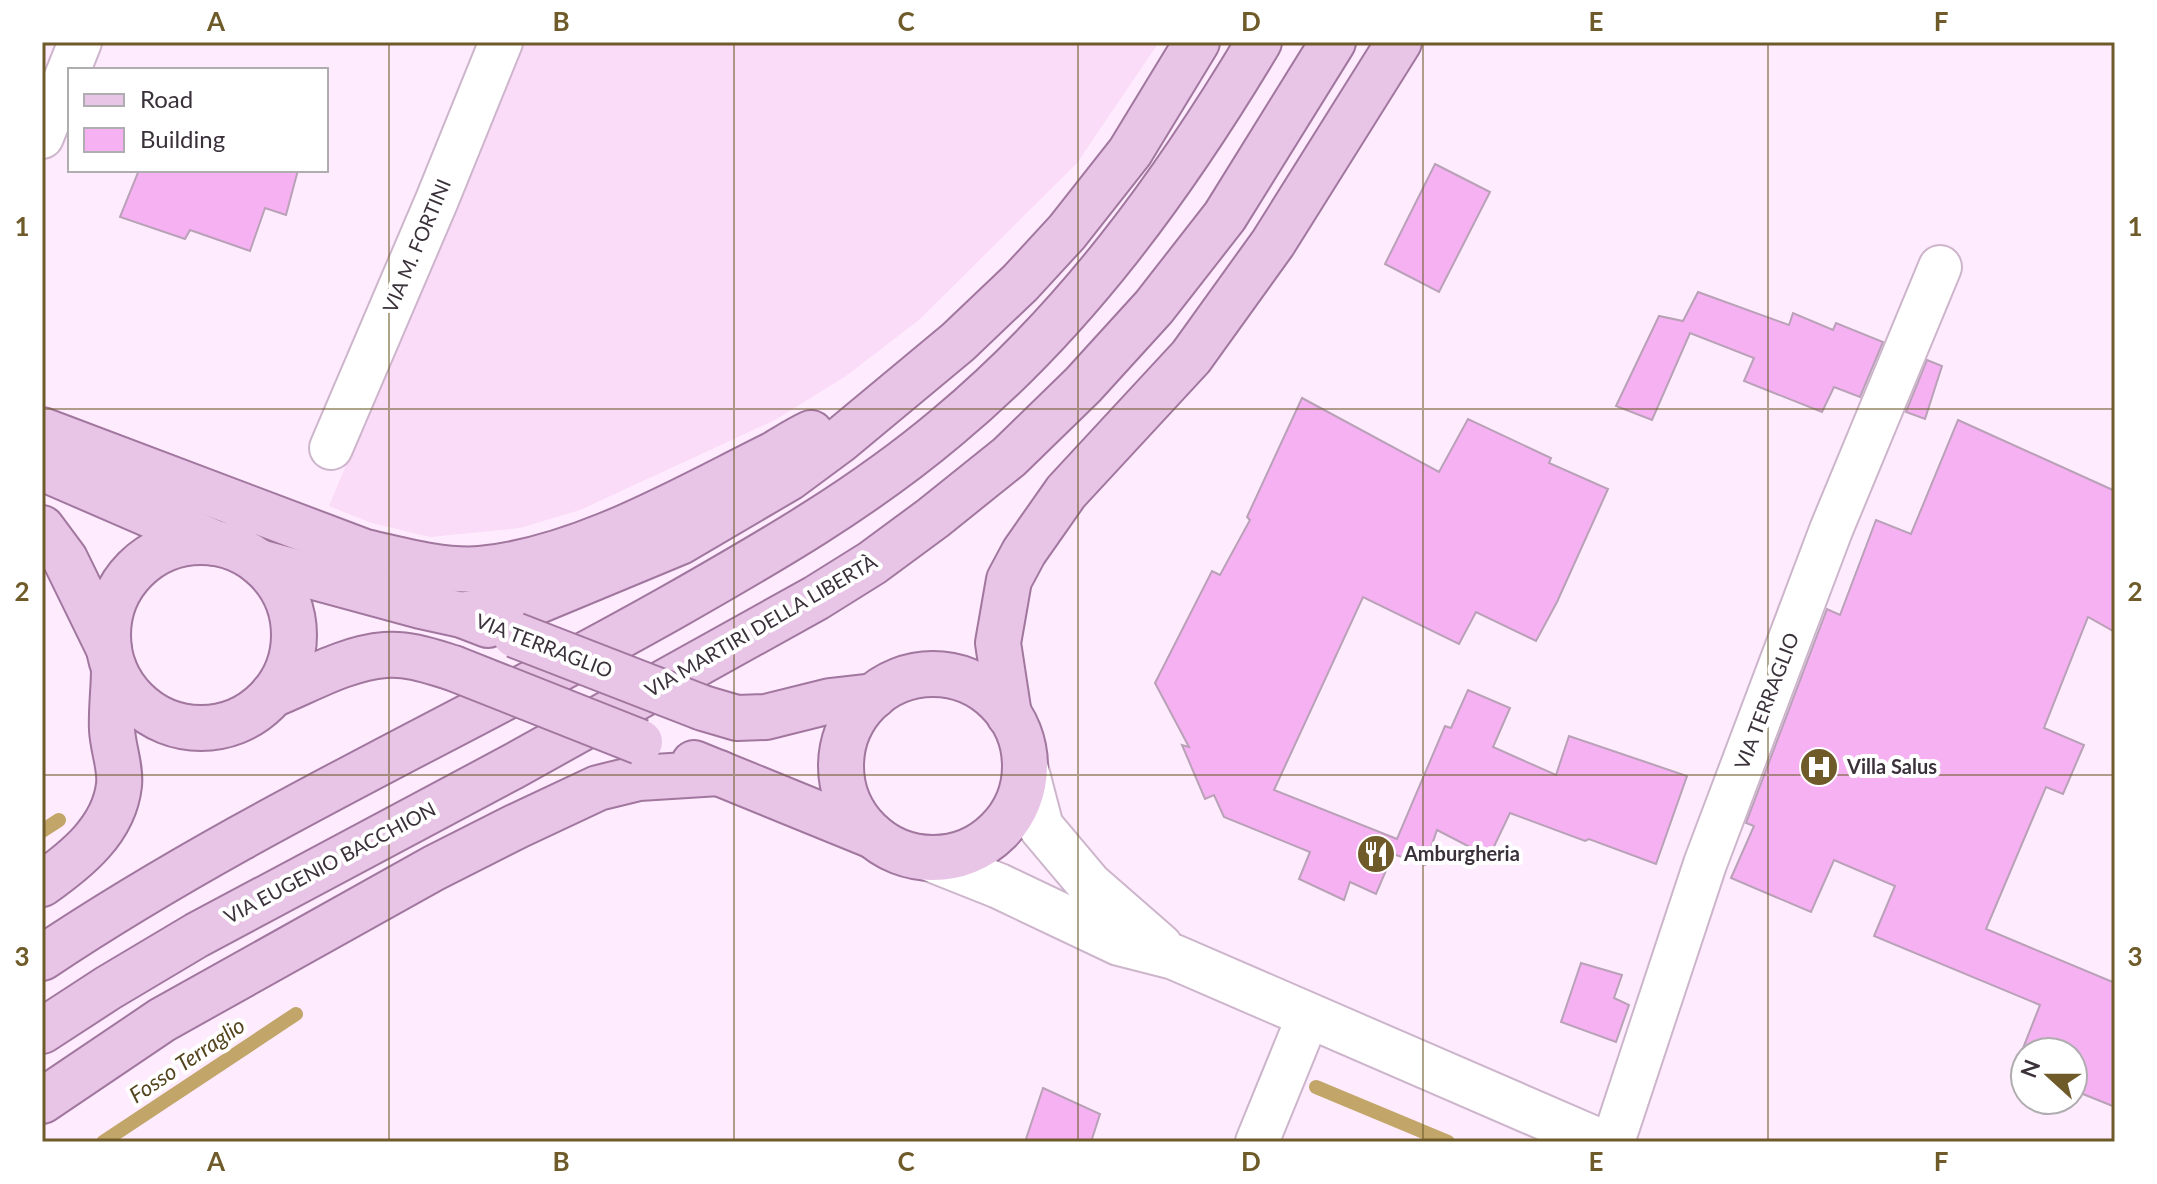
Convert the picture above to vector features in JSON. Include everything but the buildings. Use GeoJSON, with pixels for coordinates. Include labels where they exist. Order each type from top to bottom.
{"type":"FeatureCollection","features":[{"type":"Feature","properties":{"kind":"main road"},"geometry":{"type":"LineString","coordinates":[[462,615],[538,601],[680,542],[789,478],[894,397],[970,331],[1067,232],[1130,152],[1197,42]]}},
{"type":"Feature","properties":{"kind":"main road"},"geometry":{"type":"LineString","coordinates":[[42,958],[161,883],[637,627],[831,514],[889,473],[949,426],[1011,370],[1122,246],[1176,174],[1259,42]]}},
{"type":"Feature","properties":{"kind":"main road","name":"VIA MARTIRI DELLA LIBERTÀ"},"geometry":{"type":"LineString","coordinates":[[632,724],[715,653],[816,598],[884,554],[1009,457],[1083,385],[1154,307],[1225,216],[1333,42]]}},
{"type":"Feature","properties":{"kind":"main road"},"geometry":{"type":"LineString","coordinates":[[1399,42],[1273,243],[1191,357],[1066,492],[1024,552],[1009,580],[998,643],[1009,715],[1021,739],[1041,827],[1089,884],[1174,957],[1295,1050],[1601,1142]]}},
{"type":"Feature","properties":{"kind":"main road"},"geometry":{"type":"LineString","coordinates":[[42,430],[365,552],[407,562],[477,569],[550,555],[585,543],[636,521],[805,436],[894,397]]}},
{"type":"Feature","properties":{"kind":"main road"},"geometry":{"type":"LineString","coordinates":[[42,468],[215,543],[238,550],[270,572],[286,597],[293,626],[287,670],[272,695],[252,713],[230,724],[204,728],[179,726],[145,710],[127,691],[65,559],[42,528]]}},
{"type":"Feature","properties":{"kind":"main road"},"geometry":{"type":"LineString","coordinates":[[42,884],[78,857],[97,836],[112,810],[119,784],[112,730],[109,619],[114,604],[130,576],[141,565],[167,549],[199,542],[215,543]]}},
{"type":"Feature","properties":{"kind":"main road","name":"VIA TERRAGLIO"},"geometry":{"type":"LineString","coordinates":[[259,562],[462,615],[703,708],[737,718],[766,717],[830,701],[874,696]]}},
{"type":"Feature","properties":{"kind":"main road"},"geometry":{"type":"LineString","coordinates":[[272,695],[361,660],[385,655],[414,656],[632,724],[719,773],[873,836],[902,854],[931,859],[999,886],[1119,943],[1174,957]]}},
{"type":"Feature","properties":{"kind":"main road"},"geometry":{"type":"LineString","coordinates":[[873,836],[856,816],[844,792],[841,757],[852,723],[874,696],[888,686],[920,675],[954,677],[985,691],[1009,715]]}},
{"type":"Feature","properties":{"kind":"main road","name":"VIA EUGENIO BACCHION"},"geometry":{"type":"LineString","coordinates":[[42,1031],[209,928],[512,767],[632,724]]}},
{"type":"Feature","properties":{"kind":"main road"},"geometry":{"type":"LineString","coordinates":[[931,859],[960,855],[998,832],[1020,795],[1025,766]]}},
{"type":"Feature","properties":{"kind":"main road"},"geometry":{"type":"LineString","coordinates":[[42,1101],[162,1020],[434,868],[517,826],[598,788],[639,778],[719,773]]}},
{"type":"Feature","properties":{"kind":"street"},"geometry":{"type":"LineString","coordinates":[[70,68],[80,42]]}},
{"type":"Feature","properties":{"kind":"street","name":"VIA M. FORTINI"},"geometry":{"type":"LineString","coordinates":[[331,448],[501,42]]}},
{"type":"Feature","properties":{"kind":"street"},"geometry":{"type":"LineString","coordinates":[[42,137],[68,72]]}},
{"type":"Feature","properties":{"kind":"street","name":"VIA TERRAGLIO"},"geometry":{"type":"LineString","coordinates":[[1613,1142],[1710,850],[1831,530],[1940,267]]}},
{"type":"Feature","properties":{"kind":"street"},"geometry":{"type":"LineString","coordinates":[[1257,1142],[1295,1050]]}},
{"type":"Feature","properties":{"kind":"shaded area"},"geometry":{"type":"Polygon","coordinates":[[[523,42],[1159,42],[1077,163],[920,319],[846,376],[775,420],[580,510],[520,528],[430,537],[372,523],[329,506],[523,42]]]}},
{"type":"Feature","properties":{"kind":"waterway","name":"Fosso Terraglio"},"geometry":{"type":"LineString","coordinates":[[42,831],[59,820]]}},
{"type":"Feature","properties":{"kind":"waterway","name":"Fosso Terraglio"},"geometry":{"type":"LineString","coordinates":[[103,1142],[296,1014]]}},
{"type":"Feature","properties":{"kind":"waterway","name":"Fosso Terraglio"},"geometry":{"type":"LineString","coordinates":[[1316,1087],[1448,1142]]}},
{"type":"Feature","properties":{"kind":"place","name":"Villa Salus"},"geometry":{"type":"Point","coordinates":[1819,767]}},
{"type":"Feature","properties":{"kind":"place","name":"Amburgheria"},"geometry":{"type":"Point","coordinates":[1376,854]}}]}
